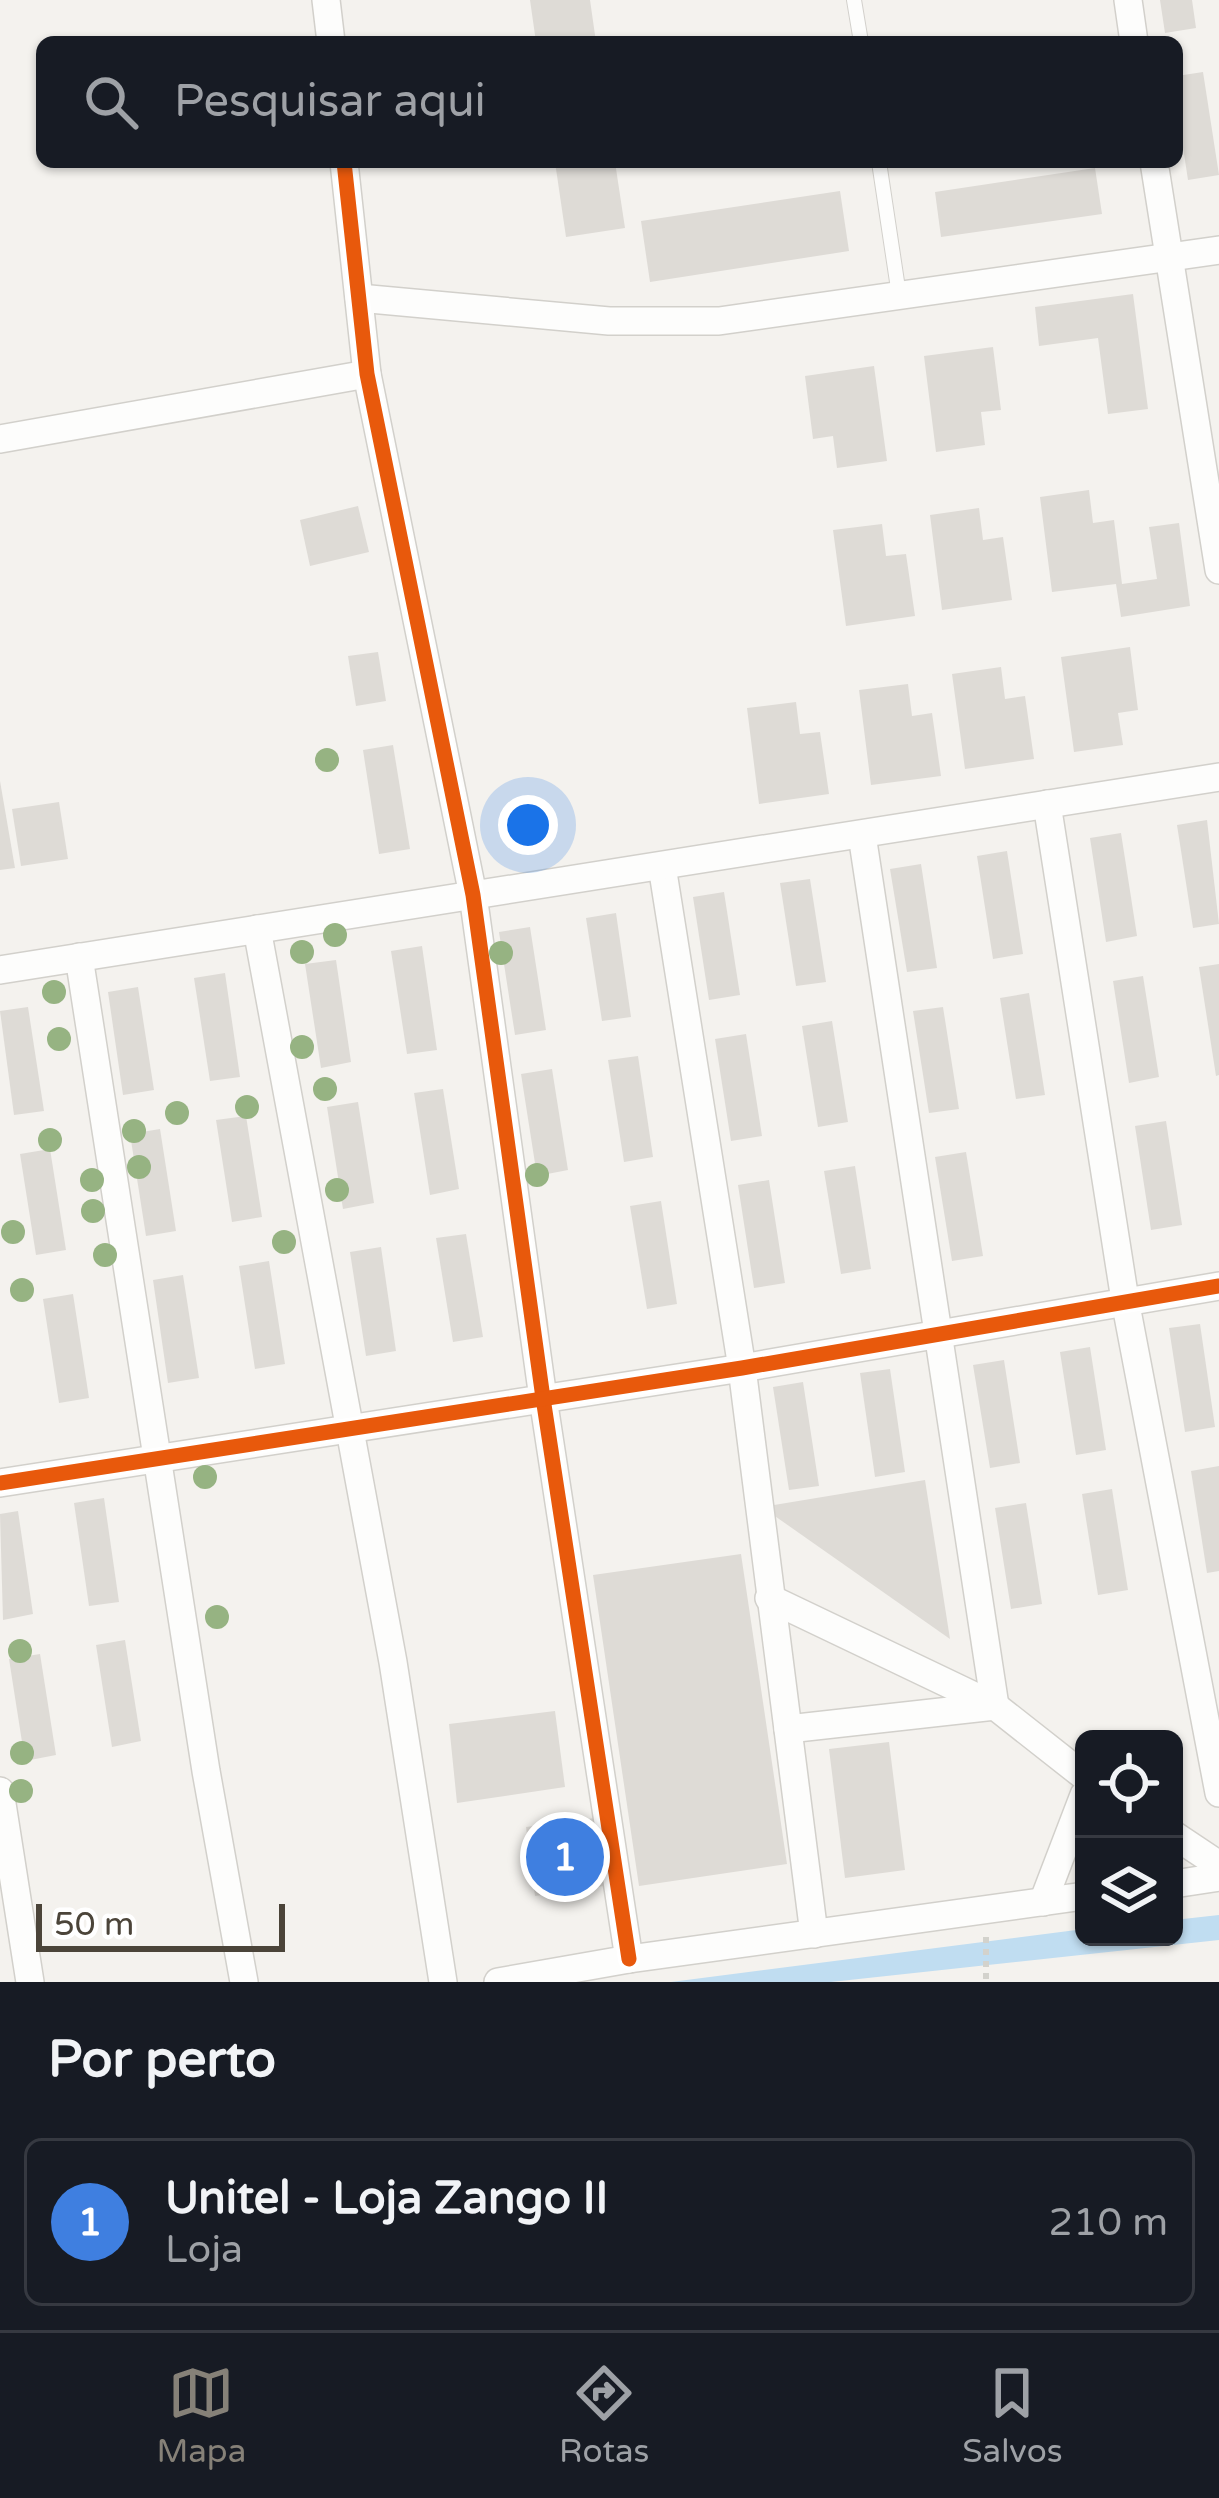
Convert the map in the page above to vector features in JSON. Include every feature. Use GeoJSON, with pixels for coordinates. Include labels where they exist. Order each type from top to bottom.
{"type":"FeatureCollection","features":[{"type":"Feature","properties":{"kind":"street"},"geometry":{"type":"LineString","coordinates":[[326,0],[330,36]]}},
{"type":"Feature","properties":{"kind":"street"},"geometry":{"type":"LineString","coordinates":[[1127,0],[1133,36]]}},
{"type":"Feature","properties":{"kind":"street"},"geometry":{"type":"LineString","coordinates":[[345,168],[367,374],[473,895],[543,1399],[629,1959]]}},
{"type":"Feature","properties":{"kind":"street"},"geometry":{"type":"LineString","coordinates":[[1155,168],[1219,570]]}},
{"type":"Feature","properties":{"kind":"street"},"geometry":{"type":"LineString","coordinates":[[359,298],[609,322],[719,321],[1219,250]]}},
{"type":"Feature","properties":{"kind":"street"},"geometry":{"type":"LineString","coordinates":[[0,439],[367,374]]}},
{"type":"Feature","properties":{"kind":"street"},"geometry":{"type":"LineString","coordinates":[[0,970],[1219,777]]}},
{"type":"Feature","properties":{"kind":"street"},"geometry":{"type":"LineString","coordinates":[[1047,804],[1125,1300],[1219,1793]]}},
{"type":"Feature","properties":{"kind":"street"},"geometry":{"type":"LineString","coordinates":[[862,835],[994,1706]]}},
{"type":"Feature","properties":{"kind":"street"},"geometry":{"type":"LineString","coordinates":[[662,866],[742,1368],[814,1934]]}},
{"type":"Feature","properties":{"kind":"street"},"geometry":{"type":"LineString","coordinates":[[257,929],[393,1662],[443,1982]]}},
{"type":"Feature","properties":{"kind":"street"},"geometry":{"type":"LineString","coordinates":[[79,957],[206,1771],[244,1982]]}},
{"type":"Feature","properties":{"kind":"street"},"geometry":{"type":"LineString","coordinates":[[0,1483],[742,1368],[1219,1286]]}},
{"type":"Feature","properties":{"kind":"street"},"geometry":{"type":"LineString","coordinates":[[770,1598],[994,1706],[1075,1769]]}},
{"type":"Feature","properties":{"kind":"street"},"geometry":{"type":"LineString","coordinates":[[788,1729],[994,1706]]}},
{"type":"Feature","properties":{"kind":"street"},"geometry":{"type":"LineString","coordinates":[[0,1791],[30,1982]]}},
{"type":"Feature","properties":{"kind":"street"},"geometry":{"type":"LineString","coordinates":[[1043,1902],[1075,1818]]}},
{"type":"Feature","properties":{"kind":"street"},"geometry":{"type":"LineString","coordinates":[[1178,1838],[1219,1865]]}},
{"type":"Feature","properties":{"kind":"street"},"geometry":{"type":"LineString","coordinates":[[1183,1883],[1219,1877]]}},
{"type":"Feature","properties":{"kind":"street"},"geometry":{"type":"LineString","coordinates":[[498,1982],[629,1959],[1075,1897]]}},
{"type":"Feature","properties":{"kind":"lane"},"geometry":{"type":"LineString","coordinates":[[854,0],[860,36]]}},
{"type":"Feature","properties":{"kind":"lane"},"geometry":{"type":"LineString","coordinates":[[880,168],[899,295]]}},
{"type":"Feature","properties":{"kind":"path"},"geometry":{"type":"LineString","coordinates":[[986,1934],[986,1982]]}},
{"type":"Feature","properties":{"kind":"water"},"geometry":{"type":"Polygon","coordinates":[[[1219,1915],[1219,1940],[1183,1944],[1183,1919],[1219,1915]]]}},
{"type":"Feature","properties":{"kind":"water"},"geometry":{"type":"Polygon","coordinates":[[[1075,1930],[1075,1946],[1164,1946],[831,1982],[671,1982],[1075,1930]]]}},
{"type":"Feature","properties":{"kind":"building"},"geometry":{"type":"Polygon","coordinates":[[[530,0],[590,0],[595,36],[535,36],[530,0]]]}},
{"type":"Feature","properties":{"kind":"building"},"geometry":{"type":"Polygon","coordinates":[[[1160,0],[1192,0],[1196,28],[1165,33],[1160,0]]]}},
{"type":"Feature","properties":{"kind":"building"},"geometry":{"type":"Polygon","coordinates":[[[1203,72],[1219,175],[1188,180],[1183,75],[1203,72]]]}},
{"type":"Feature","properties":{"kind":"building"},"geometry":{"type":"Polygon","coordinates":[[[556,168],[616,168],[625,228],[566,237],[556,168]]]}},
{"type":"Feature","properties":{"kind":"building"},"geometry":{"type":"Polygon","coordinates":[[[1095,168],[1102,214],[941,237],[935,192],[1095,168]]]}},
{"type":"Feature","properties":{"kind":"building"},"geometry":{"type":"Polygon","coordinates":[[[840,191],[849,251],[650,282],[641,221],[840,191]]]}},
{"type":"Feature","properties":{"kind":"building"},"geometry":{"type":"Polygon","coordinates":[[[1133,294],[1148,409],[1108,414],[1098,338],[1039,346],[1035,307],[1133,294]]]}},
{"type":"Feature","properties":{"kind":"building"},"geometry":{"type":"Polygon","coordinates":[[[993,347],[1001,410],[981,412],[985,445],[936,452],[924,356],[993,347]]]}},
{"type":"Feature","properties":{"kind":"building"},"geometry":{"type":"Polygon","coordinates":[[[874,366],[887,461],[837,468],[833,436],[813,439],[805,376],[874,366]]]}},
{"type":"Feature","properties":{"kind":"building"},"geometry":{"type":"Polygon","coordinates":[[[1089,490],[1093,523],[1114,520],[1122,584],[1157,579],[1149,527],[1179,523],[1190,606],[1121,617],[1116,584],[1052,592],[1040,497],[1089,490]]]}},
{"type":"Feature","properties":{"kind":"building"},"geometry":{"type":"Polygon","coordinates":[[[358,506],[369,552],[310,566],[300,520],[358,506]]]}},
{"type":"Feature","properties":{"kind":"building"},"geometry":{"type":"Polygon","coordinates":[[[979,508],[983,540],[1003,537],[1012,600],[942,610],[930,515],[979,508]]]}},
{"type":"Feature","properties":{"kind":"building"},"geometry":{"type":"Polygon","coordinates":[[[882,524],[886,556],[906,554],[915,616],[846,626],[833,530],[882,524]]]}},
{"type":"Feature","properties":{"kind":"building"},"geometry":{"type":"Polygon","coordinates":[[[1130,647],[1138,710],[1118,713],[1123,745],[1074,752],[1061,657],[1130,647]]]}},
{"type":"Feature","properties":{"kind":"building"},"geometry":{"type":"Polygon","coordinates":[[[378,652],[386,701],[356,706],[348,656],[378,652]]]}},
{"type":"Feature","properties":{"kind":"building"},"geometry":{"type":"Polygon","coordinates":[[[1001,667],[1005,699],[1025,696],[1034,759],[965,769],[952,674],[1001,667]]]}},
{"type":"Feature","properties":{"kind":"building"},"geometry":{"type":"Polygon","coordinates":[[[908,684],[912,716],[932,713],[941,776],[871,785],[859,690],[908,684]]]}},
{"type":"Feature","properties":{"kind":"building"},"geometry":{"type":"Polygon","coordinates":[[[796,702],[800,734],[820,732],[829,794],[759,804],[747,708],[796,702]]]}},
{"type":"Feature","properties":{"kind":"building"},"geometry":{"type":"Polygon","coordinates":[[[393,745],[410,849],[379,854],[363,750],[393,745]]]}},
{"type":"Feature","properties":{"kind":"building"},"geometry":{"type":"Polygon","coordinates":[[[0,781],[15,868],[0,870],[0,781]]]}},
{"type":"Feature","properties":{"kind":"building"},"geometry":{"type":"Polygon","coordinates":[[[59,802],[68,859],[21,866],[12,809],[59,802]]]}},
{"type":"Feature","properties":{"kind":"building"},"geometry":{"type":"Polygon","coordinates":[[[1207,820],[1219,924],[1193,928],[1177,825],[1207,820]]]}},
{"type":"Feature","properties":{"kind":"building"},"geometry":{"type":"Polygon","coordinates":[[[1121,833],[1137,936],[1106,942],[1090,838],[1121,833]]]}},
{"type":"Feature","properties":{"kind":"building"},"geometry":{"type":"Polygon","coordinates":[[[1007,851],[1023,954],[993,959],[977,856],[1007,851]]]}},
{"type":"Feature","properties":{"kind":"building"},"geometry":{"type":"Polygon","coordinates":[[[921,864],[937,968],[907,972],[890,869],[921,864]]]}},
{"type":"Feature","properties":{"kind":"building"},"geometry":{"type":"Polygon","coordinates":[[[810,879],[826,982],[796,986],[780,883],[810,879]]]}},
{"type":"Feature","properties":{"kind":"building"},"geometry":{"type":"Polygon","coordinates":[[[724,892],[740,995],[709,1000],[693,897],[724,892]]]}},
{"type":"Feature","properties":{"kind":"building"},"geometry":{"type":"Polygon","coordinates":[[[616,913],[631,1017],[602,1021],[586,918],[616,913]]]}},
{"type":"Feature","properties":{"kind":"building"},"geometry":{"type":"Polygon","coordinates":[[[530,927],[546,1030],[515,1035],[499,932],[530,927]]]}},
{"type":"Feature","properties":{"kind":"building"},"geometry":{"type":"Polygon","coordinates":[[[422,946],[437,1050],[407,1054],[391,951],[422,946]]]}},
{"type":"Feature","properties":{"kind":"building"},"geometry":{"type":"Polygon","coordinates":[[[336,960],[351,1062],[321,1068],[305,964],[336,960]]]}},
{"type":"Feature","properties":{"kind":"building"},"geometry":{"type":"Polygon","coordinates":[[[1219,964],[1219,1075],[1216,1076],[1199,967],[1219,964]]]}},
{"type":"Feature","properties":{"kind":"building"},"geometry":{"type":"Polygon","coordinates":[[[225,973],[240,1077],[210,1081],[194,978],[225,973]]]}},
{"type":"Feature","properties":{"kind":"building"},"geometry":{"type":"Polygon","coordinates":[[[1143,976],[1159,1077],[1129,1083],[1113,981],[1143,976]]]}},
{"type":"Feature","properties":{"kind":"building"},"geometry":{"type":"Polygon","coordinates":[[[138,987],[154,1090],[123,1095],[108,992],[138,987]]]}},
{"type":"Feature","properties":{"kind":"building"},"geometry":{"type":"Polygon","coordinates":[[[1029,993],[1045,1095],[1016,1099],[1000,998],[1029,993]]]}},
{"type":"Feature","properties":{"kind":"building"},"geometry":{"type":"Polygon","coordinates":[[[28,1007],[44,1111],[14,1115],[0,1011],[28,1007]]]}},
{"type":"Feature","properties":{"kind":"building"},"geometry":{"type":"Polygon","coordinates":[[[943,1007],[959,1109],[929,1113],[913,1011],[943,1007]]]}},
{"type":"Feature","properties":{"kind":"building"},"geometry":{"type":"Polygon","coordinates":[[[832,1021],[848,1122],[818,1127],[802,1026],[832,1021]]]}},
{"type":"Feature","properties":{"kind":"building"},"geometry":{"type":"Polygon","coordinates":[[[746,1034],[762,1136],[731,1141],[715,1039],[746,1034]]]}},
{"type":"Feature","properties":{"kind":"building"},"geometry":{"type":"Polygon","coordinates":[[[638,1056],[653,1157],[624,1162],[608,1060],[638,1056]]]}},
{"type":"Feature","properties":{"kind":"building"},"geometry":{"type":"Polygon","coordinates":[[[552,1069],[568,1170],[537,1176],[521,1074],[552,1069]]]}},
{"type":"Feature","properties":{"kind":"building"},"geometry":{"type":"Polygon","coordinates":[[[443,1089],[459,1189],[430,1195],[414,1093],[443,1089]]]}},
{"type":"Feature","properties":{"kind":"building"},"geometry":{"type":"Polygon","coordinates":[[[358,1102],[374,1203],[343,1209],[327,1107],[358,1102]]]}},
{"type":"Feature","properties":{"kind":"building"},"geometry":{"type":"Polygon","coordinates":[[[246,1116],[262,1217],[232,1222],[216,1120],[246,1116]]]}},
{"type":"Feature","properties":{"kind":"building"},"geometry":{"type":"Polygon","coordinates":[[[1166,1121],[1182,1225],[1151,1230],[1135,1126],[1166,1121]]]}},
{"type":"Feature","properties":{"kind":"building"},"geometry":{"type":"Polygon","coordinates":[[[160,1129],[176,1231],[146,1236],[130,1134],[160,1129]]]}},
{"type":"Feature","properties":{"kind":"building"},"geometry":{"type":"Polygon","coordinates":[[[50,1149],[66,1250],[36,1255],[20,1154],[50,1149]]]}},
{"type":"Feature","properties":{"kind":"building"},"geometry":{"type":"Polygon","coordinates":[[[966,1152],[983,1256],[952,1261],[935,1157],[966,1152]]]}},
{"type":"Feature","properties":{"kind":"building"},"geometry":{"type":"Polygon","coordinates":[[[855,1166],[871,1269],[841,1274],[824,1171],[855,1166]]]}},
{"type":"Feature","properties":{"kind":"building"},"geometry":{"type":"Polygon","coordinates":[[[769,1180],[785,1283],[754,1288],[738,1185],[769,1180]]]}},
{"type":"Feature","properties":{"kind":"building"},"geometry":{"type":"Polygon","coordinates":[[[661,1201],[677,1304],[647,1309],[630,1206],[661,1201]]]}},
{"type":"Feature","properties":{"kind":"building"},"geometry":{"type":"Polygon","coordinates":[[[466,1234],[483,1337],[453,1342],[436,1238],[466,1234]]]}},
{"type":"Feature","properties":{"kind":"building"},"geometry":{"type":"Polygon","coordinates":[[[381,1247],[396,1351],[366,1356],[350,1252],[381,1247]]]}},
{"type":"Feature","properties":{"kind":"building"},"geometry":{"type":"Polygon","coordinates":[[[269,1261],[285,1364],[255,1369],[239,1266],[269,1261]]]}},
{"type":"Feature","properties":{"kind":"building"},"geometry":{"type":"Polygon","coordinates":[[[183,1275],[199,1378],[168,1383],[153,1280],[183,1275]]]}},
{"type":"Feature","properties":{"kind":"building"},"geometry":{"type":"Polygon","coordinates":[[[73,1294],[89,1398],[59,1403],[43,1299],[73,1294]]]}},
{"type":"Feature","properties":{"kind":"building"},"geometry":{"type":"Polygon","coordinates":[[[1200,1324],[1215,1427],[1185,1432],[1169,1328],[1200,1324]]]}},
{"type":"Feature","properties":{"kind":"building"},"geometry":{"type":"Polygon","coordinates":[[[1090,1347],[1106,1450],[1076,1455],[1060,1352],[1090,1347]]]}},
{"type":"Feature","properties":{"kind":"building"},"geometry":{"type":"Polygon","coordinates":[[[1004,1360],[1020,1463],[990,1468],[973,1365],[1004,1360]]]}},
{"type":"Feature","properties":{"kind":"building"},"geometry":{"type":"Polygon","coordinates":[[[890,1369],[905,1472],[875,1477],[860,1373],[890,1369]]]}},
{"type":"Feature","properties":{"kind":"building"},"geometry":{"type":"Polygon","coordinates":[[[803,1382],[819,1486],[789,1490],[773,1387],[803,1382]]]}},
{"type":"Feature","properties":{"kind":"building"},"geometry":{"type":"Polygon","coordinates":[[[1219,1466],[1219,1571],[1207,1573],[1191,1471],[1219,1466]]]}},
{"type":"Feature","properties":{"kind":"building"},"geometry":{"type":"Polygon","coordinates":[[[925,1480],[950,1639],[762,1507],[925,1480]]]}},
{"type":"Feature","properties":{"kind":"building"},"geometry":{"type":"Polygon","coordinates":[[[1112,1489],[1128,1590],[1098,1595],[1082,1494],[1112,1489]]]}},
{"type":"Feature","properties":{"kind":"building"},"geometry":{"type":"Polygon","coordinates":[[[104,1498],[119,1602],[89,1606],[74,1503],[104,1498]]]}},
{"type":"Feature","properties":{"kind":"building"},"geometry":{"type":"Polygon","coordinates":[[[1026,1503],[1042,1604],[1011,1609],[995,1508],[1026,1503]]]}},
{"type":"Feature","properties":{"kind":"building"},"geometry":{"type":"Polygon","coordinates":[[[18,1511],[33,1614],[3,1620],[0,1514],[18,1511]]]}},
{"type":"Feature","properties":{"kind":"building"},"geometry":{"type":"Polygon","coordinates":[[[741,1554],[787,1864],[639,1886],[593,1575],[741,1554]]]}},
{"type":"Feature","properties":{"kind":"building"},"geometry":{"type":"Polygon","coordinates":[[[125,1640],[141,1741],[112,1747],[96,1645],[125,1640]]]}},
{"type":"Feature","properties":{"kind":"building"},"geometry":{"type":"Polygon","coordinates":[[[40,1654],[56,1755],[25,1761],[9,1659],[40,1654]]]}},
{"type":"Feature","properties":{"kind":"building"},"geometry":{"type":"Polygon","coordinates":[[[555,1711],[565,1787],[457,1803],[449,1724],[555,1711]]]}},
{"type":"Feature","properties":{"kind":"building"},"geometry":{"type":"Polygon","coordinates":[[[889,1742],[905,1870],[845,1878],[829,1749],[889,1742]]]}},
{"type":"Feature","properties":{"kind":"building"},"geometry":{"type":"Polygon","coordinates":[[[595,1818],[604,1886],[535,1896],[526,1827],[595,1818]]]}},
{"type":"Feature","properties":{"kind":"cycle path"},"geometry":{"type":"LineString","coordinates":[[345,168],[367,374],[473,895],[543,1398],[629,1959]]}},
{"type":"Feature","properties":{"kind":"cycle path"},"geometry":{"type":"LineString","coordinates":[[0,1483],[742,1368],[1219,1286]]}},
{"type":"Feature","properties":{"kind":"place","name":"Unitel - Loja Zango II"},"geometry":{"type":"Point","coordinates":[565,1857]}}]}
